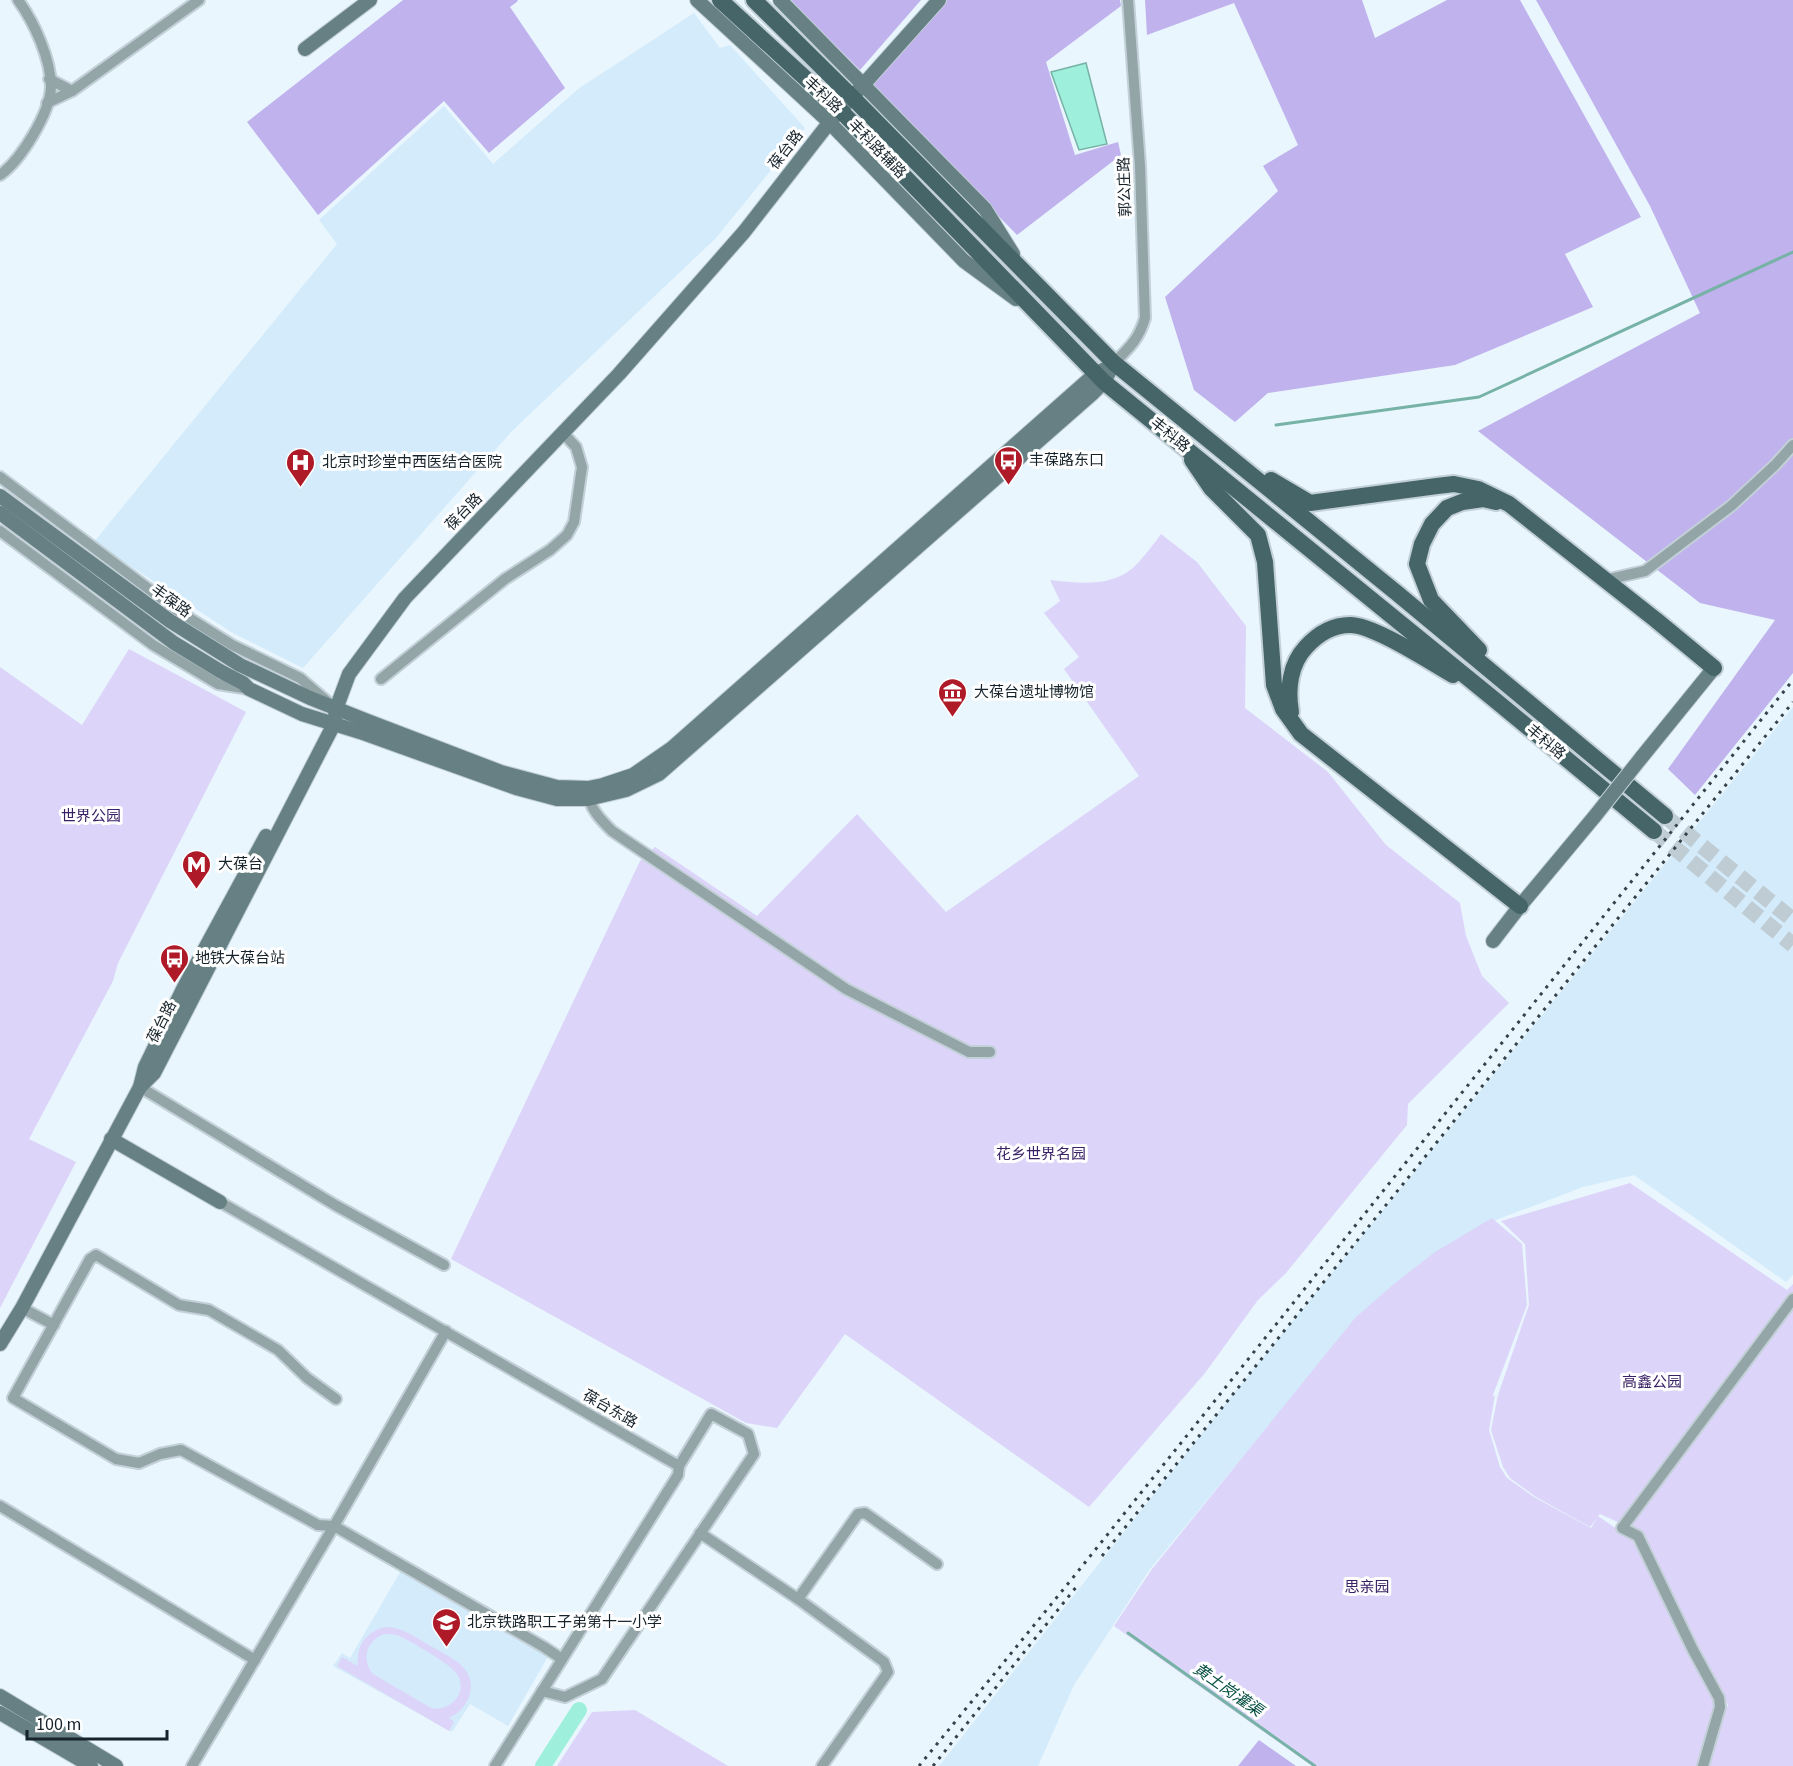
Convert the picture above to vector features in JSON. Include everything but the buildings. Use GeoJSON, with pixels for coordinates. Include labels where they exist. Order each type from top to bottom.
{"type":"FeatureCollection","features":[{"type":"Feature","properties":{"kind":"main road","name":"丰科路"},"geometry":{"type":"LineString","coordinates":[[720,0],[840,110],[1100,378],[1654,831]]}},
{"type":"Feature","properties":{"kind":"main road","name":"丰科路"},"geometry":{"type":"LineString","coordinates":[[754,0],[858,91],[1025,274],[1114,363],[1398,594],[1665,816]]}},
{"type":"Feature","properties":{"kind":"main road"},"geometry":{"type":"LineString","coordinates":[[1181,444],[1211,488],[1258,535],[1265,562],[1274,685],[1283,709],[1301,734],[1520,906]]}},
{"type":"Feature","properties":{"kind":"main road"},"geometry":{"type":"LineString","coordinates":[[1228,457],[1310,503],[1454,484],[1478,489],[1509,504],[1714,668]]}},
{"type":"Feature","properties":{"kind":"main road"},"geometry":{"type":"LineString","coordinates":[[1509,504],[1483,500],[1462,502],[1448,508],[1432,524],[1422,544],[1417,564],[1431,600],[1510,687]]}},
{"type":"Feature","properties":{"kind":"main road"},"geometry":{"type":"LineString","coordinates":[[1301,734],[1290,711],[1288,690],[1293,668],[1303,650],[1316,636],[1335,627],[1351,625],[1377,632],[1495,700]]}},
{"type":"Feature","properties":{"kind":"street"},"geometry":{"type":"LineString","coordinates":[[0,175],[23,150],[36,131],[51,88],[46,60],[37,33],[18,0]]}},
{"type":"Feature","properties":{"kind":"street"},"geometry":{"type":"LineString","coordinates":[[46,103],[72,91],[199,0]]}},
{"type":"Feature","properties":{"kind":"street"},"geometry":{"type":"LineString","coordinates":[[305,49],[370,0]]}},
{"type":"Feature","properties":{"kind":"street","name":"丰科路辅路"},"geometry":{"type":"LineString","coordinates":[[696,0],[829,123],[964,261],[1038,315]]}},
{"type":"Feature","properties":{"kind":"street"},"geometry":{"type":"LineString","coordinates":[[780,0],[858,91]]}},
{"type":"Feature","properties":{"kind":"street","name":"葆台路"},"geometry":{"type":"LineString","coordinates":[[0,1344],[22,1308],[140,1087],[154,1073],[330,723],[349,674],[405,598],[619,374],[744,232],[840,110],[939,0]]}},
{"type":"Feature","properties":{"kind":"street","name":"郭公庄路"},"geometry":{"type":"LineString","coordinates":[[1114,363],[1133,344],[1141,332],[1145,318],[1140,166],[1128,0]]}},
{"type":"Feature","properties":{"kind":"street"},"geometry":{"type":"LineString","coordinates":[[49,78],[72,91]]}},
{"type":"Feature","properties":{"kind":"street"},"geometry":{"type":"LineString","coordinates":[[0,531],[153,645],[218,684],[249,689],[302,714],[516,788],[557,799],[626,790],[659,774],[879,582],[1114,363]]}},
{"type":"Feature","properties":{"kind":"street"},"geometry":{"type":"LineString","coordinates":[[381,679],[505,579],[550,550],[567,535],[574,522],[582,467],[576,447],[563,433]]}},
{"type":"Feature","properties":{"kind":"street"},"geometry":{"type":"LineString","coordinates":[[1605,580],[1645,571],[1731,506],[1793,445]]}},
{"type":"Feature","properties":{"kind":"street"},"geometry":{"type":"LineString","coordinates":[[0,477],[185,616],[232,645],[300,678],[336,709]]}},
{"type":"Feature","properties":{"kind":"street","name":"丰葆路"},"geometry":{"type":"LineString","coordinates":[[0,496],[192,637],[240,665],[336,709],[501,772],[588,794]]}},
{"type":"Feature","properties":{"kind":"street"},"geometry":{"type":"LineString","coordinates":[[0,513],[174,643],[243,683],[249,689]]}},
{"type":"Feature","properties":{"kind":"street"},"geometry":{"type":"LineString","coordinates":[[1493,941],[1714,668]]}},
{"type":"Feature","properties":{"kind":"street"},"geometry":{"type":"LineString","coordinates":[[588,794],[598,817],[612,831],[846,989],[969,1052],[990,1052]]}},
{"type":"Feature","properties":{"kind":"street"},"geometry":{"type":"LineString","coordinates":[[140,1087],[335,1205],[444,1265]]}},
{"type":"Feature","properties":{"kind":"street"},"geometry":{"type":"LineString","coordinates":[[111,1139],[220,1202]]}},
{"type":"Feature","properties":{"kind":"street","name":"葆台东路"},"geometry":{"type":"LineString","coordinates":[[220,1202],[679,1466]]}},
{"type":"Feature","properties":{"kind":"street"},"geometry":{"type":"LineString","coordinates":[[336,1399],[307,1378],[278,1350],[209,1310],[179,1305],[96,1255],[90,1259],[13,1398],[116,1459],[140,1463],[160,1454],[181,1450],[318,1526],[334,1526],[562,1659]]}},
{"type":"Feature","properties":{"kind":"street"},"geometry":{"type":"LineString","coordinates":[[1703,1766],[1720,1707],[1719,1698],[1638,1536],[1622,1528],[1793,1299]]}},
{"type":"Feature","properties":{"kind":"street"},"geometry":{"type":"LineString","coordinates":[[22,1308],[54,1325]]}},
{"type":"Feature","properties":{"kind":"street"},"geometry":{"type":"LineString","coordinates":[[192,1766],[446,1331]]}},
{"type":"Feature","properties":{"kind":"street"},"geometry":{"type":"LineString","coordinates":[[495,1766],[562,1659],[678,1475],[679,1466],[711,1414],[748,1434],[754,1454],[602,1679],[565,1697],[542,1691]]}},
{"type":"Feature","properties":{"kind":"street"},"geometry":{"type":"LineString","coordinates":[[0,1506],[255,1660]]}},
{"type":"Feature","properties":{"kind":"street"},"geometry":{"type":"LineString","coordinates":[[798,1599],[858,1514],[865,1513],[937,1564]]}},
{"type":"Feature","properties":{"kind":"street"},"geometry":{"type":"LineString","coordinates":[[700,1533],[798,1599],[884,1662],[888,1672],[822,1766]]}},
{"type":"Feature","properties":{"kind":"street"},"geometry":{"type":"LineString","coordinates":[[0,1696],[116,1766]]}},
{"type":"Feature","properties":{"kind":"street"},"geometry":{"type":"LineString","coordinates":[[0,1713],[91,1766]]}},
{"type":"Feature","properties":{"kind":"shaded area"},"geometry":{"type":"Polygon","coordinates":[[[403,0],[517,0],[510,7],[565,88],[489,153],[444,101],[318,215],[247,122],[403,0]]]}},
{"type":"Feature","properties":{"kind":"shaded area"},"geometry":{"type":"Polygon","coordinates":[[[791,0],[921,0],[860,70],[791,0]]]}},
{"type":"Feature","properties":{"kind":"shaded area"},"geometry":{"type":"Polygon","coordinates":[[[946,0],[1120,0],[1121,6],[1046,62],[1075,155],[1118,142],[1121,155],[1017,235],[870,85],[946,0]]]}},
{"type":"Feature","properties":{"kind":"shaded area"},"geometry":{"type":"Polygon","coordinates":[[[1145,0],[1362,0],[1375,38],[1447,0],[1520,0],[1641,217],[1565,254],[1593,307],[1455,365],[1268,393],[1235,422],[1194,390],[1165,297],[1278,191],[1263,166],[1298,145],[1234,3],[1147,35],[1145,0]]]}},
{"type":"Feature","properties":{"kind":"shaded area"},"geometry":{"type":"Polygon","coordinates":[[[1536,0],[1793,0],[1793,673],[1695,795],[1668,769],[1775,620],[1700,603],[1478,431],[1700,313],[1650,206],[1536,0]]]}},
{"type":"Feature","properties":{"kind":"shaded area"},"geometry":{"type":"Polygon","coordinates":[[[694,13],[720,48],[730,45],[805,128],[716,238],[512,431],[303,668],[231,632],[94,542],[337,244],[319,220],[444,106],[493,164],[578,89],[694,13]]]}},
{"type":"Feature","properties":{"kind":"shaded area"},"geometry":{"type":"Polygon","coordinates":[[[1086,63],[1107,144],[1079,150],[1051,72],[1086,63]]]}},
{"type":"Feature","properties":{"kind":"shaded area"},"geometry":{"type":"Polygon","coordinates":[[[1793,707],[1793,1275],[1786,1282],[1634,1175],[1583,1187],[1496,1220],[1415,1269],[1355,1321],[1150,1569],[1074,1685],[1038,1766],[939,1766],[1226,1403],[1793,707]]]}},
{"type":"Feature","properties":{"kind":"shaded area","name":"北京铁路职工子弟第十一小学"},"geometry":{"type":"Polygon","coordinates":[[[402,1569],[549,1655],[508,1726],[470,1704],[452,1732],[333,1666],[342,1653],[350,1658],[402,1569]]]}},
{"type":"Feature","properties":{"kind":"shaded area"},"geometry":{"type":"Polygon","coordinates":[[[1259,1740],[1296,1766],[1238,1766],[1259,1740]]]}},
{"type":"Feature","properties":{"kind":"green space","name":"花乡世界名园"},"geometry":{"type":"Polygon","coordinates":[[[1161,534],[1197,562],[1246,626],[1245,708],[1328,772],[1386,845],[1460,903],[1466,936],[1482,976],[1509,1003],[1408,1104],[1407,1125],[1286,1273],[1258,1300],[1205,1373],[1089,1507],[845,1334],[777,1428],[746,1423],[451,1259],[640,861],[655,847],[757,916],[857,814],[946,912],[1139,776],[1064,669],[1079,657],[1044,613],[1060,601],[1050,580],[1094,582],[1116,578],[1135,566],[1161,534]]]}},
{"type":"Feature","properties":{"kind":"green space","name":"世界公园"},"geometry":{"type":"Polygon","coordinates":[[[129,649],[246,712],[118,963],[113,981],[29,1139],[76,1162],[0,1308],[0,667],[82,725],[129,649]]]}},
{"type":"Feature","properties":{"kind":"green space","name":"思亲园"},"geometry":{"type":"Polygon","coordinates":[[[1630,1183],[1787,1290],[1793,1284],[1793,1766],[1707,1766],[1728,1705],[1699,1653],[1644,1534],[1600,1514],[1598,1516],[1634,1541],[1717,1700],[1699,1766],[1312,1766],[1114,1626],[1152,1569],[1355,1318],[1435,1252],[1492,1218],[1522,1244],[1527,1305],[1493,1395],[1493,1397],[1495,1395],[1489,1430],[1500,1467],[1507,1478],[1534,1497],[1591,1528],[1597,1518],[1590,1527],[1536,1497],[1510,1478],[1503,1467],[1491,1430],[1498,1395],[1529,1305],[1525,1244],[1501,1221],[1630,1183]]]}},
{"type":"Feature","properties":{"kind":"green space"},"geometry":{"type":"Polygon","coordinates":[[[392,1627],[408,1633],[454,1659],[467,1672],[471,1687],[470,1695],[462,1708],[449,1718],[454,1722],[449,1731],[337,1666],[342,1657],[358,1666],[359,1652],[364,1640],[379,1629],[392,1627]],[[385,1634],[373,1641],[367,1651],[367,1662],[373,1674],[431,1708],[445,1707],[456,1700],[461,1688],[457,1674],[453,1670],[412,1642],[397,1635],[385,1634]]]}},
{"type":"Feature","properties":{"kind":"green space"},"geometry":{"type":"Polygon","coordinates":[[[635,1710],[728,1766],[557,1766],[592,1712],[635,1710]]]}},
{"type":"Feature","properties":{"kind":"waterway"},"geometry":{"type":"LineString","coordinates":[[1276,425],[1479,397],[1793,252]]}},
{"type":"Feature","properties":{"kind":"waterway","name":"黄土岗灌渠"},"geometry":{"type":"LineString","coordinates":[[1128,1633],[1315,1766]]}},
{"type":"Feature","properties":{"kind":"waterway"},"geometry":{"type":"LineString","coordinates":[[543,1766],[579,1710]]}},
{"type":"Feature","properties":{"kind":"tunnel"},"geometry":{"type":"LineString","coordinates":[[1665,816],[1793,920]]}},
{"type":"Feature","properties":{"kind":"tunnel"},"geometry":{"type":"LineString","coordinates":[[1654,831],[1793,945]]}},
{"type":"Feature","properties":{"kind":"railway"},"geometry":{"type":"LineString","coordinates":[[919,1766],[1793,680]]}},
{"type":"Feature","properties":{"kind":"railway"},"geometry":{"type":"LineString","coordinates":[[1102,1556],[1793,702]]}},
{"type":"Feature","properties":{"kind":"railway"},"geometry":{"type":"LineString","coordinates":[[933,1766],[1077,1586]]}},
{"type":"Feature","properties":{"kind":"place","name":"丰葆路东口"},"geometry":{"type":"Point","coordinates":[1008,486]}},
{"type":"Feature","properties":{"kind":"place","name":"北京时珍堂中西医结合医院"},"geometry":{"type":"Point","coordinates":[301,488]}},
{"type":"Feature","properties":{"kind":"place","name":"大葆台遗址博物馆"},"geometry":{"type":"Point","coordinates":[953,718]}},
{"type":"Feature","properties":{"kind":"place","name":"大葆台"},"geometry":{"type":"Point","coordinates":[197,890]}},
{"type":"Feature","properties":{"kind":"place","name":"地铁大葆台站"},"geometry":{"type":"Point","coordinates":[174,984]}},
{"type":"Feature","properties":{"kind":"place","name":"北京铁路职工子弟第十一小学"},"geometry":{"type":"Point","coordinates":[446,1648]}},
{"type":"Feature","properties":{"kind":"park label","name":"高鑫公园"},"geometry":{"type":"Point","coordinates":[1652,1382]}}]}
